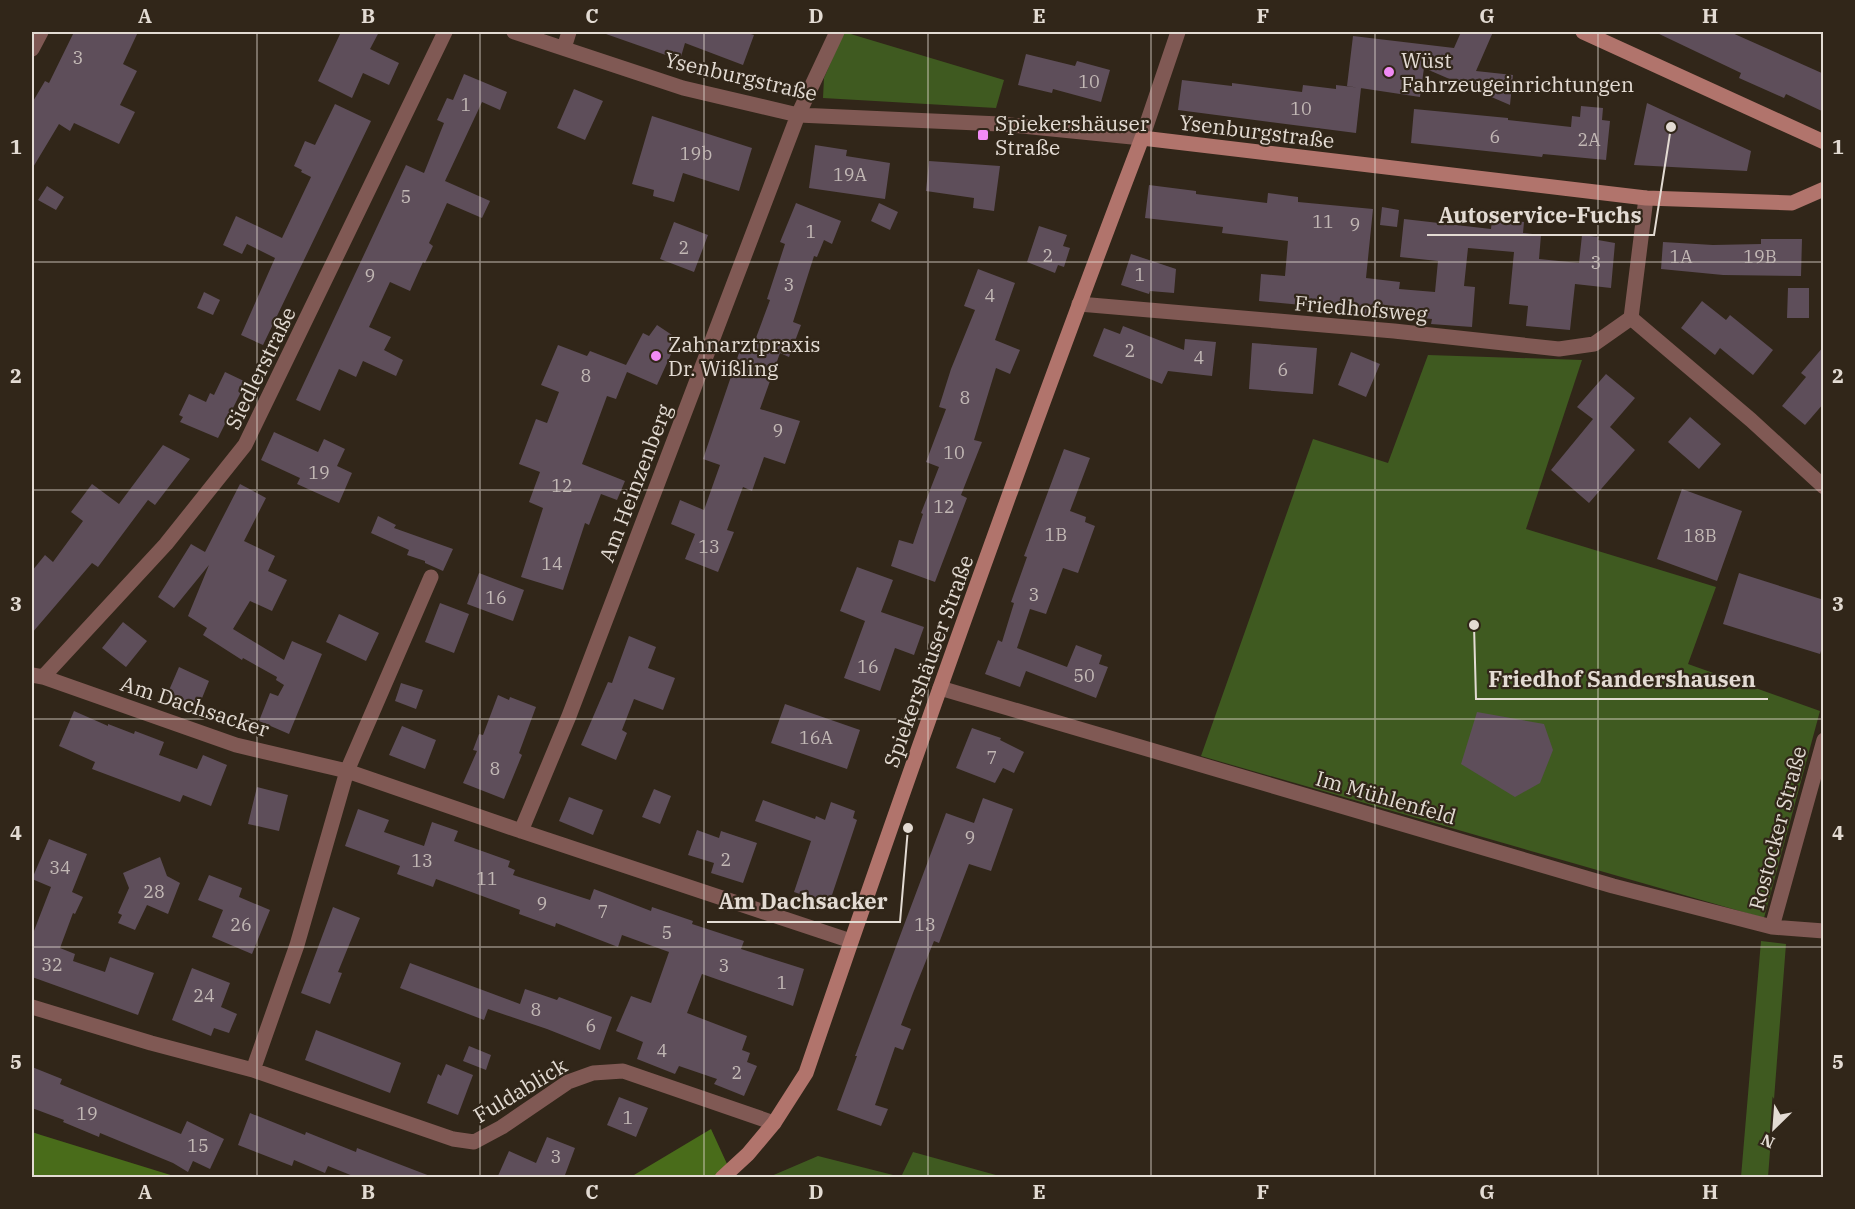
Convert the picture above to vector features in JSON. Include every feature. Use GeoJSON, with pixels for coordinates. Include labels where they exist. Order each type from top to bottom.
{"type":"FeatureCollection","features":[{"type":"Feature","properties":{"kind":"street"},"geometry":{"type":"LineString","coordinates":[[32,49],[41,32]]}},
{"type":"Feature","properties":{"kind":"street","name":"Siedlerstraße"},"geometry":{"type":"LineString","coordinates":[[37,676],[165,544],[245,445],[445,32]]}},
{"type":"Feature","properties":{"kind":"street","name":"Ysenburgstraße"},"geometry":{"type":"LineString","coordinates":[[514,32],[683,88],[798,115],[1000,124],[1142,138],[1646,198],[1792,203],[1824,189]]}},
{"type":"Feature","properties":{"kind":"street"},"geometry":{"type":"LineString","coordinates":[[564,48],[569,32]]}},
{"type":"Feature","properties":{"kind":"street","name":"Am Heinzenberg"},"geometry":{"type":"LineString","coordinates":[[521,831],[569,716],[798,115],[837,32]]}},
{"type":"Feature","properties":{"kind":"street"},"geometry":{"type":"LineString","coordinates":[[1142,138],[1178,32]]}},
{"type":"Feature","properties":{"kind":"street"},"geometry":{"type":"LineString","coordinates":[[1583,32],[1824,142]]}},
{"type":"Feature","properties":{"kind":"street","name":"Spiekershäuser Straße"},"geometry":{"type":"LineString","coordinates":[[722,1178],[748,1154],[774,1123],[806,1073],[940,688],[1079,304],[1142,138]]}},
{"type":"Feature","properties":{"kind":"street"},"geometry":{"type":"LineString","coordinates":[[1646,198],[1631,318],[1751,420],[1824,488]]}},
{"type":"Feature","properties":{"kind":"street","name":"Friedhofsweg"},"geometry":{"type":"LineString","coordinates":[[1079,304],[1394,331],[1559,350],[1594,345],[1631,318]]}},
{"type":"Feature","properties":{"kind":"street"},"geometry":{"type":"LineString","coordinates":[[254,1070],[297,945],[347,771],[431,577]]}},
{"type":"Feature","properties":{"kind":"street","name":"Am Dachsacker"},"geometry":{"type":"LineString","coordinates":[[37,676],[236,745],[347,771],[851,941]]}},
{"type":"Feature","properties":{"kind":"street","name":"Im Mühlenfeld"},"geometry":{"type":"LineString","coordinates":[[940,688],[1613,886],[1772,927],[1824,931]]}},
{"type":"Feature","properties":{"kind":"street","name":"Rostocker Straße"},"geometry":{"type":"LineString","coordinates":[[1772,927],[1824,740]]}},
{"type":"Feature","properties":{"kind":"street","name":"Fuldablick"},"geometry":{"type":"LineString","coordinates":[[32,1007],[151,1043],[254,1070],[453,1139],[474,1142],[502,1127],[568,1082],[592,1073],[623,1071],[774,1123]]}},
{"type":"Feature","properties":{"kind":"green space"},"geometry":{"type":"Polygon","coordinates":[[[844,32],[1004,80],[996,108],[823,98],[824,78],[844,32]]]}},
{"type":"Feature","properties":{"kind":"green space"},"geometry":{"type":"Polygon","coordinates":[[[1428,355],[1582,360],[1526,529],[1716,587],[1688,664],[1820,711],[1764,918],[1201,756],[1313,439],[1388,463],[1428,355]]]}},
{"type":"Feature","properties":{"kind":"green space"},"geometry":{"type":"Polygon","coordinates":[[[1761,941],[1786,944],[1768,1177],[1741,1177],[1761,941]]]}},
{"type":"Feature","properties":{"kind":"green space"},"geometry":{"type":"Polygon","coordinates":[[[711,1129],[733,1177],[629,1178],[711,1129]]]}},
{"type":"Feature","properties":{"kind":"green space"},"geometry":{"type":"Polygon","coordinates":[[[32,1132],[41,1135],[177,1177],[32,1177],[32,1132]]]}},
{"type":"Feature","properties":{"kind":"green space"},"geometry":{"type":"Polygon","coordinates":[[[913,1152],[1003,1177],[901,1177],[913,1152]]]}},
{"type":"Feature","properties":{"kind":"green space"},"geometry":{"type":"Polygon","coordinates":[[[818,1156],[901,1177],[769,1177],[818,1156]]]}},
{"type":"Feature","properties":{"kind":"building"},"geometry":{"type":"Polygon","coordinates":[[[74,32],[138,32],[123,64],[137,71],[120,105],[135,112],[119,144],[74,123],[70,131],[59,124],[32,169],[32,103],[45,81],[49,83],[74,32]]]}},
{"type":"Feature","properties":{"kind":"building"},"geometry":{"type":"Polygon","coordinates":[[[341,32],[379,32],[370,49],[399,63],[389,85],[363,73],[352,98],[318,81],[341,32]]]}},
{"type":"Feature","properties":{"kind":"building"},"geometry":{"type":"Polygon","coordinates":[[[606,32],[744,32],[754,35],[743,65],[685,43],[680,60],[606,34],[606,32]]]}},
{"type":"Feature","properties":{"kind":"building"},"geometry":{"type":"Polygon","coordinates":[[[1461,32],[1493,32],[1476,71],[1513,75],[1510,105],[1424,68],[1420,97],[1347,86],[1353,36],[1454,48],[1461,32]]]}},
{"type":"Feature","properties":{"kind":"building"},"geometry":{"type":"Polygon","coordinates":[[[1655,32],[1730,32],[1824,74],[1824,112],[1786,94],[1784,98],[1739,78],[1741,73],[1655,32]]]}},
{"type":"Feature","properties":{"kind":"building"},"geometry":{"type":"Polygon","coordinates":[[[1026,54],[1075,66],[1077,61],[1110,70],[1101,102],[1053,89],[1052,93],[1018,85],[1026,54]]]}},
{"type":"Feature","properties":{"kind":"building"},"geometry":{"type":"Polygon","coordinates":[[[464,74],[507,92],[500,110],[482,102],[445,181],[490,201],[482,218],[447,203],[429,243],[433,246],[410,291],[390,282],[369,327],[391,337],[384,350],[403,360],[396,376],[363,361],[356,377],[339,369],[320,411],[296,400],[406,165],[424,173],[444,123],[437,120],[447,98],[453,100],[464,74]]]}},
{"type":"Feature","properties":{"kind":"building"},"geometry":{"type":"Polygon","coordinates":[[[1182,80],[1232,86],[1232,83],[1302,92],[1303,85],[1336,89],[1336,85],[1361,88],[1356,133],[1178,110],[1182,80]]]}},
{"type":"Feature","properties":{"kind":"building"},"geometry":{"type":"Polygon","coordinates":[[[574,89],[603,101],[585,140],[557,128],[574,89]]]}},
{"type":"Feature","properties":{"kind":"building"},"geometry":{"type":"Polygon","coordinates":[[[1647,103],[1751,151],[1747,171],[1634,165],[1647,103]]]}},
{"type":"Feature","properties":{"kind":"building"},"geometry":{"type":"Polygon","coordinates":[[[335,104],[371,121],[263,345],[241,335],[275,258],[247,244],[242,254],[223,245],[236,216],[282,238],[311,177],[294,166],[305,141],[315,145],[335,104]]]}},
{"type":"Feature","properties":{"kind":"building"},"geometry":{"type":"Polygon","coordinates":[[[1581,106],[1603,108],[1602,120],[1610,121],[1606,160],[1543,154],[1542,157],[1411,143],[1414,109],[1571,127],[1572,116],[1580,117],[1581,106]]]}},
{"type":"Feature","properties":{"kind":"building"},"geometry":{"type":"Polygon","coordinates":[[[652,116],[752,148],[739,191],[683,173],[674,202],[653,196],[654,190],[632,184],[652,116]]]}},
{"type":"Feature","properties":{"kind":"building"},"geometry":{"type":"Polygon","coordinates":[[[815,145],[847,150],[846,156],[890,163],[885,199],[809,188],[815,145]]]}},
{"type":"Feature","properties":{"kind":"building"},"geometry":{"type":"Polygon","coordinates":[[[929,161],[1000,166],[994,211],[973,208],[974,198],[926,191],[929,161]]]}},
{"type":"Feature","properties":{"kind":"building"},"geometry":{"type":"Polygon","coordinates":[[[1149,185],[1196,191],[1196,194],[1267,203],[1268,193],[1298,197],[1298,202],[1373,209],[1366,278],[1400,282],[1399,289],[1435,292],[1438,261],[1400,257],[1404,219],[1491,229],[1492,219],[1524,222],[1523,233],[1541,235],[1539,259],[1579,263],[1582,235],[1599,237],[1598,240],[1615,243],[1611,288],[1575,284],[1570,330],[1526,326],[1528,306],[1509,304],[1514,252],[1468,248],[1464,286],[1475,287],[1472,327],[1431,324],[1432,319],[1397,316],[1396,319],[1355,315],[1355,310],[1259,301],[1261,274],[1285,276],[1288,241],[1222,233],[1223,227],[1145,218],[1149,185]]]}},
{"type":"Feature","properties":{"kind":"building"},"geometry":{"type":"Polygon","coordinates":[[[47,186],[64,197],[56,210],[38,200],[47,186]]]}},
{"type":"Feature","properties":{"kind":"building"},"geometry":{"type":"Polygon","coordinates":[[[796,203],[841,221],[832,244],[824,240],[817,257],[814,256],[793,322],[801,325],[789,357],[780,353],[760,409],[800,421],[785,464],[764,457],[752,491],[743,487],[727,530],[734,532],[718,572],[685,559],[695,534],[671,524],[680,500],[704,510],[720,465],[703,459],[740,350],[750,354],[770,300],[767,299],[785,244],[780,242],[796,203]]]}},
{"type":"Feature","properties":{"kind":"building"},"geometry":{"type":"Polygon","coordinates":[[[879,203],[898,212],[890,230],[871,221],[879,203]]]}},
{"type":"Feature","properties":{"kind":"building"},"geometry":{"type":"Polygon","coordinates":[[[1382,207],[1399,210],[1397,227],[1380,225],[1382,207]]]}},
{"type":"Feature","properties":{"kind":"building"},"geometry":{"type":"Polygon","coordinates":[[[674,222],[708,235],[694,272],[660,259],[674,222]]]}},
{"type":"Feature","properties":{"kind":"building"},"geometry":{"type":"Polygon","coordinates":[[[1039,226],[1067,235],[1063,246],[1070,248],[1064,267],[1058,265],[1055,273],[1027,262],[1039,226]]]}},
{"type":"Feature","properties":{"kind":"building"},"geometry":{"type":"Polygon","coordinates":[[[1761,239],[1802,239],[1801,276],[1723,275],[1661,269],[1663,242],[1713,245],[1761,244],[1761,239]]]}},
{"type":"Feature","properties":{"kind":"building"},"geometry":{"type":"Polygon","coordinates":[[[1131,254],[1176,269],[1174,293],[1150,291],[1149,294],[1121,285],[1131,254]]]}},
{"type":"Feature","properties":{"kind":"building"},"geometry":{"type":"Polygon","coordinates":[[[978,269],[1015,283],[995,340],[1020,350],[1010,374],[996,368],[974,440],[982,442],[961,495],[967,498],[935,582],[891,566],[899,540],[913,544],[923,514],[921,513],[939,467],[926,462],[946,409],[939,407],[951,369],[975,310],[964,306],[978,269]]]}},
{"type":"Feature","properties":{"kind":"building"},"geometry":{"type":"Polygon","coordinates":[[[1788,288],[1809,288],[1809,318],[1787,318],[1788,288]]]}},
{"type":"Feature","properties":{"kind":"building"},"geometry":{"type":"Polygon","coordinates":[[[204,292],[220,300],[213,315],[197,308],[204,292]]]}},
{"type":"Feature","properties":{"kind":"building"},"geometry":{"type":"Polygon","coordinates":[[[1702,301],[1726,320],[1730,315],[1773,350],[1753,375],[1720,348],[1715,355],[1681,328],[1702,301]]]}},
{"type":"Feature","properties":{"kind":"building"},"geometry":{"type":"Polygon","coordinates":[[[657,325],[678,339],[657,385],[627,372],[616,399],[607,396],[582,464],[625,481],[617,500],[601,494],[589,525],[585,523],[563,590],[521,577],[543,508],[529,502],[540,472],[519,464],[536,419],[547,423],[559,392],[541,385],[558,345],[587,356],[590,351],[626,365],[643,333],[649,336],[657,325]]]}},
{"type":"Feature","properties":{"kind":"building"},"geometry":{"type":"Polygon","coordinates":[[[1123,326],[1184,350],[1185,339],[1216,342],[1212,376],[1168,371],[1162,384],[1093,356],[1104,328],[1120,334],[1123,326]]]}},
{"type":"Feature","properties":{"kind":"building"},"geometry":{"type":"Polygon","coordinates":[[[1252,343],[1317,348],[1313,394],[1249,389],[1252,343]]]}},
{"type":"Feature","properties":{"kind":"building"},"geometry":{"type":"Polygon","coordinates":[[[1824,346],[1824,403],[1805,425],[1782,406],[1806,377],[1801,373],[1824,346]]]}},
{"type":"Feature","properties":{"kind":"building"},"geometry":{"type":"Polygon","coordinates":[[[1351,352],[1380,364],[1366,397],[1338,385],[1351,352]]]}},
{"type":"Feature","properties":{"kind":"building"},"geometry":{"type":"Polygon","coordinates":[[[225,372],[246,382],[218,438],[180,422],[183,417],[179,415],[189,394],[206,402],[210,393],[214,395],[225,372]]]}},
{"type":"Feature","properties":{"kind":"building"},"geometry":{"type":"Polygon","coordinates":[[[1606,374],[1635,398],[1610,427],[1635,450],[1589,503],[1551,470],[1593,419],[1577,407],[1606,374]]]}},
{"type":"Feature","properties":{"kind":"building"},"geometry":{"type":"Polygon","coordinates":[[[1690,417],[1721,444],[1699,469],[1668,442],[1690,417]]]}},
{"type":"Feature","properties":{"kind":"building"},"geometry":{"type":"Polygon","coordinates":[[[274,432],[318,452],[324,439],[345,449],[337,466],[352,473],[339,503],[297,484],[300,478],[261,460],[274,432]]]}},
{"type":"Feature","properties":{"kind":"building"},"geometry":{"type":"Polygon","coordinates":[[[163,445],[190,459],[155,505],[148,500],[98,567],[92,563],[32,633],[32,571],[45,555],[53,562],[83,521],[71,512],[92,484],[119,504],[163,445]]]}},
{"type":"Feature","properties":{"kind":"building"},"geometry":{"type":"Polygon","coordinates":[[[1064,449],[1090,458],[1070,511],[1086,517],[1085,522],[1095,526],[1078,573],[1063,568],[1046,614],[1030,609],[1017,648],[1067,667],[1076,645],[1102,655],[1099,664],[1108,667],[1096,698],[1026,671],[1020,687],[985,674],[998,640],[1002,642],[1014,603],[1011,602],[1027,557],[1024,556],[1064,449]]]}},
{"type":"Feature","properties":{"kind":"building"},"geometry":{"type":"Polygon","coordinates":[[[240,484],[266,498],[244,541],[275,556],[268,571],[287,580],[272,611],[250,601],[233,629],[284,660],[292,641],[322,654],[289,734],[259,721],[270,693],[278,696],[284,685],[276,680],[277,677],[243,658],[242,660],[203,635],[207,628],[188,616],[209,565],[174,608],[158,597],[191,544],[205,552],[240,484]]]}},
{"type":"Feature","properties":{"kind":"building"},"geometry":{"type":"Polygon","coordinates":[[[1682,489],[1742,511],[1717,581],[1657,559],[1682,489]]]}},
{"type":"Feature","properties":{"kind":"building"},"geometry":{"type":"Polygon","coordinates":[[[378,516],[396,525],[394,528],[453,549],[443,571],[425,561],[407,555],[409,550],[371,533],[378,516]]]}},
{"type":"Feature","properties":{"kind":"building"},"geometry":{"type":"Polygon","coordinates":[[[857,567],[893,580],[881,612],[924,627],[914,655],[895,648],[880,691],[844,678],[865,621],[840,611],[857,567]]]}},
{"type":"Feature","properties":{"kind":"building"},"geometry":{"type":"Polygon","coordinates":[[[479,573],[524,590],[513,621],[467,604],[479,573]]]}},
{"type":"Feature","properties":{"kind":"building"},"geometry":{"type":"Polygon","coordinates":[[[1739,573],[1824,600],[1824,641],[1820,654],[1723,624],[1739,573]]]}},
{"type":"Feature","properties":{"kind":"building"},"geometry":{"type":"Polygon","coordinates":[[[440,603],[469,614],[454,653],[425,642],[440,603]]]}},
{"type":"Feature","properties":{"kind":"building"},"geometry":{"type":"Polygon","coordinates":[[[339,614],[379,633],[366,661],[326,642],[339,614]]]}},
{"type":"Feature","properties":{"kind":"building"},"geometry":{"type":"Polygon","coordinates":[[[123,622],[147,641],[126,667],[102,648],[123,622]]]}},
{"type":"Feature","properties":{"kind":"building"},"geometry":{"type":"Polygon","coordinates":[[[629,636],[656,647],[648,668],[675,678],[663,710],[634,699],[622,730],[627,733],[616,760],[581,745],[608,682],[612,683],[629,636]]]}},
{"type":"Feature","properties":{"kind":"building"},"geometry":{"type":"Polygon","coordinates":[[[179,667],[209,681],[198,708],[167,695],[179,667]]]}},
{"type":"Feature","properties":{"kind":"building"},"geometry":{"type":"Polygon","coordinates":[[[401,683],[423,690],[416,709],[395,701],[401,683]]]}},
{"type":"Feature","properties":{"kind":"building"},"geometry":{"type":"Polygon","coordinates":[[[498,695],[536,707],[519,753],[522,755],[504,799],[463,783],[477,751],[473,750],[479,734],[483,735],[498,695]]]}},
{"type":"Feature","properties":{"kind":"building"},"geometry":{"type":"Polygon","coordinates":[[[785,704],[860,730],[847,769],[771,743],[785,704]]]}},
{"type":"Feature","properties":{"kind":"building"},"geometry":{"type":"Polygon","coordinates":[[[74,711],[108,726],[108,724],[134,734],[135,731],[164,742],[159,755],[197,769],[203,755],[227,765],[211,806],[183,795],[180,802],[92,769],[95,762],[59,746],[74,711]]]}},
{"type":"Feature","properties":{"kind":"building"},"geometry":{"type":"Polygon","coordinates":[[[1477,712],[1544,724],[1553,750],[1540,783],[1515,797],[1461,764],[1477,712]]]}},
{"type":"Feature","properties":{"kind":"building"},"geometry":{"type":"Polygon","coordinates":[[[402,726],[436,740],[425,769],[389,755],[402,726]]]}},
{"type":"Feature","properties":{"kind":"building"},"geometry":{"type":"Polygon","coordinates":[[[972,728],[1001,738],[1000,740],[1024,752],[1014,773],[1003,768],[995,783],[956,768],[972,728]]]}},
{"type":"Feature","properties":{"kind":"building"},"geometry":{"type":"Polygon","coordinates":[[[257,787],[288,795],[279,831],[248,824],[257,787]]]}},
{"type":"Feature","properties":{"kind":"building"},"geometry":{"type":"Polygon","coordinates":[[[654,789],[671,796],[660,824],[642,817],[654,789]]]}},
{"type":"Feature","properties":{"kind":"building"},"geometry":{"type":"Polygon","coordinates":[[[569,797],[603,810],[593,835],[559,821],[569,797]]]}},
{"type":"Feature","properties":{"kind":"building"},"geometry":{"type":"Polygon","coordinates":[[[983,798],[1013,809],[991,871],[969,864],[939,943],[934,941],[901,1025],[911,1029],[903,1050],[895,1047],[875,1105],[888,1109],[881,1126],[837,1110],[946,813],[974,823],[983,798]]]}},
{"type":"Feature","properties":{"kind":"building"},"geometry":{"type":"Polygon","coordinates":[[[763,800],[815,819],[816,816],[825,820],[831,802],[855,811],[853,818],[857,820],[829,904],[794,892],[811,841],[755,821],[763,800]]]}},
{"type":"Feature","properties":{"kind":"building"},"geometry":{"type":"Polygon","coordinates":[[[358,809],[389,820],[384,832],[424,846],[432,822],[458,831],[454,841],[510,861],[508,867],[515,870],[513,875],[590,900],[594,889],[651,911],[652,907],[693,921],[692,924],[744,941],[741,949],[804,969],[793,1006],[702,974],[687,1013],[747,1036],[742,1050],[750,1053],[747,1062],[757,1066],[744,1096],[714,1084],[717,1079],[679,1066],[675,1074],[637,1059],[643,1042],[616,1031],[631,996],[651,1003],[669,952],[622,935],[618,947],[556,923],[555,927],[519,914],[520,910],[436,879],[433,887],[397,874],[400,866],[345,846],[358,809]]]}},
{"type":"Feature","properties":{"kind":"building"},"geometry":{"type":"Polygon","coordinates":[[[697,830],[719,838],[721,831],[757,843],[743,883],[711,873],[714,863],[688,855],[697,830]]]}},
{"type":"Feature","properties":{"kind":"building"},"geometry":{"type":"Polygon","coordinates":[[[49,839],[87,854],[72,892],[83,897],[75,914],[73,913],[60,948],[75,954],[73,961],[105,972],[110,957],[154,973],[138,1015],[32,977],[32,936],[51,887],[32,879],[49,839]]]}},
{"type":"Feature","properties":{"kind":"building"},"geometry":{"type":"Polygon","coordinates":[[[160,857],[167,876],[180,883],[168,914],[147,905],[135,930],[118,923],[122,915],[118,913],[129,888],[123,873],[160,857]]]}},
{"type":"Feature","properties":{"kind":"building"},"geometry":{"type":"Polygon","coordinates":[[[209,875],[242,888],[239,897],[270,910],[252,954],[212,937],[223,910],[198,900],[209,875]]]}},
{"type":"Feature","properties":{"kind":"building"},"geometry":{"type":"Polygon","coordinates":[[[333,907],[360,918],[338,972],[342,973],[330,1004],[301,993],[333,907]]]}},
{"type":"Feature","properties":{"kind":"building"},"geometry":{"type":"Polygon","coordinates":[[[410,963],[520,1004],[525,989],[557,1000],[559,997],[612,1017],[600,1050],[488,1009],[484,1020],[400,988],[410,963]]]}},
{"type":"Feature","properties":{"kind":"building"},"geometry":{"type":"Polygon","coordinates":[[[192,968],[230,983],[221,1007],[237,1014],[229,1033],[214,1028],[211,1036],[172,1020],[192,968]]]}},
{"type":"Feature","properties":{"kind":"building"},"geometry":{"type":"Polygon","coordinates":[[[316,1030],[401,1063],[390,1093],[305,1060],[316,1030]]]}},
{"type":"Feature","properties":{"kind":"building"},"geometry":{"type":"Polygon","coordinates":[[[469,1046],[491,1055],[486,1070],[463,1061],[469,1046]]]}},
{"type":"Feature","properties":{"kind":"building"},"geometry":{"type":"Polygon","coordinates":[[[446,1064],[473,1075],[458,1115],[427,1103],[438,1074],[441,1076],[446,1064]]]}},
{"type":"Feature","properties":{"kind":"building"},"geometry":{"type":"Polygon","coordinates":[[[32,1067],[62,1079],[60,1084],[181,1134],[187,1121],[224,1139],[210,1169],[193,1161],[188,1172],[173,1163],[100,1133],[99,1137],[32,1108],[32,1067]]]}},
{"type":"Feature","properties":{"kind":"building"},"geometry":{"type":"Polygon","coordinates":[[[619,1097],[648,1108],[636,1137],[607,1125],[619,1097]]]}},
{"type":"Feature","properties":{"kind":"building"},"geometry":{"type":"Polygon","coordinates":[[[250,1113],[356,1152],[357,1148],[430,1176],[430,1178],[358,1178],[328,1166],[325,1173],[294,1160],[292,1166],[238,1145],[250,1113]]]}},
{"type":"Feature","properties":{"kind":"building"},"geometry":{"type":"Polygon","coordinates":[[[547,1137],[575,1148],[565,1175],[570,1178],[497,1178],[509,1151],[536,1163],[547,1137]]]}},
{"type":"Feature","properties":{"kind":"place","name":"Wüst Fahrzeugeinrichtungen"},"geometry":{"type":"Point","coordinates":[1389,72]}},
{"type":"Feature","properties":{"kind":"place","name":"Autoservice-Fuchs"},"geometry":{"type":"Point","coordinates":[1671,127]}},
{"type":"Feature","properties":{"kind":"place","name":"Spiekershäuser Straße"},"geometry":{"type":"Point","coordinates":[983,135]}},
{"type":"Feature","properties":{"kind":"place","name":"Zahnarztpraxis Dr. Wißling"},"geometry":{"type":"Point","coordinates":[656,356]}},
{"type":"Feature","properties":{"kind":"place","name":"Friedhof Sandershausen"},"geometry":{"type":"Point","coordinates":[1474,625]}},
{"type":"Feature","properties":{"kind":"place","name":"Am Dachsacker"},"geometry":{"type":"Point","coordinates":[908,828]}}]}
